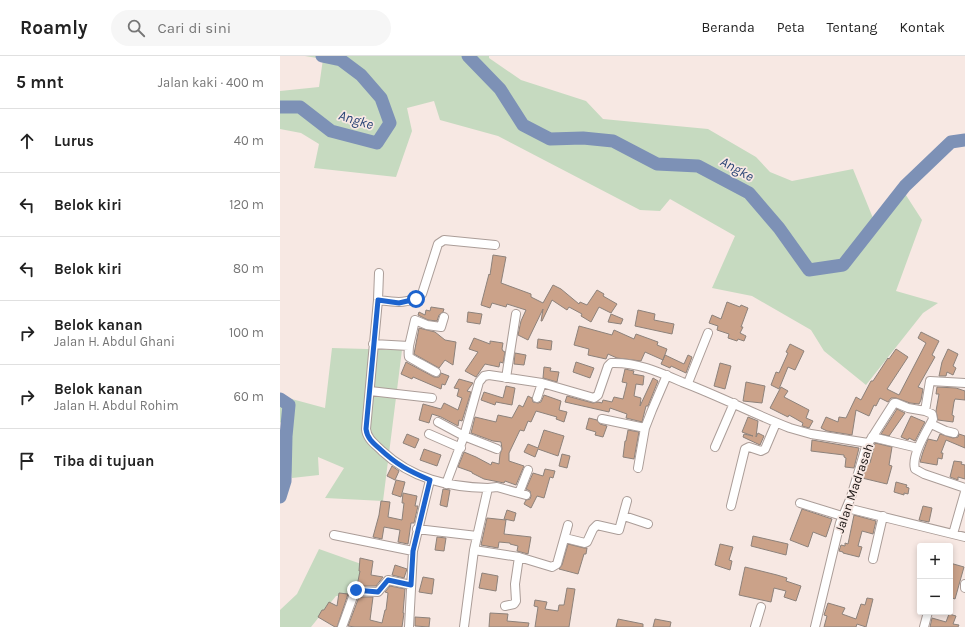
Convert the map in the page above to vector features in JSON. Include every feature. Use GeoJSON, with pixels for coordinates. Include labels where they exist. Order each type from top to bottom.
{"type":"FeatureCollection","features":[{"type":"Feature","properties":{"kind":"street"},"geometry":{"type":"LineString","coordinates":[[378,300],[399,303],[409,302],[422,294],[438,244],[444,240],[495,245]]}},
{"type":"Feature","properties":{"kind":"street"},"geometry":{"type":"LineString","coordinates":[[379,273],[378,300],[366,429],[367,435],[392,460],[401,466],[430,480],[446,484],[488,488],[497,487],[522,494],[528,470]]}},
{"type":"Feature","properties":{"kind":"street"},"geometry":{"type":"LineString","coordinates":[[506,378],[516,314]]}},
{"type":"Feature","properties":{"kind":"street"},"geometry":{"type":"LineString","coordinates":[[436,372],[411,359],[409,356],[409,346],[415,320],[441,327],[444,317]]}},
{"type":"Feature","properties":{"kind":"street"},"geometry":{"type":"LineString","coordinates":[[688,383],[708,333]]}},
{"type":"Feature","properties":{"kind":"street"},"geometry":{"type":"LineString","coordinates":[[373,344],[409,346]]}},
{"type":"Feature","properties":{"kind":"street"},"geometry":{"type":"LineString","coordinates":[[446,484],[464,436],[481,378],[489,375],[542,383],[594,398],[598,395],[608,366],[611,363],[630,364],[667,375],[734,403],[776,423],[811,434],[870,440],[918,448]]}},
{"type":"Feature","properties":{"kind":"street"},"geometry":{"type":"LineString","coordinates":[[638,468],[645,428],[667,375]]}},
{"type":"Feature","properties":{"kind":"street"},"geometry":{"type":"LineString","coordinates":[[965,383],[930,381],[924,411],[932,416],[933,419],[918,448],[914,463],[915,469],[924,474],[965,488]]}},
{"type":"Feature","properties":{"kind":"street"},"geometry":{"type":"LineString","coordinates":[[537,398],[542,383]]}},
{"type":"Feature","properties":{"kind":"street"},"geometry":{"type":"LineString","coordinates":[[370,391],[432,398]]}},
{"type":"Feature","properties":{"kind":"street"},"geometry":{"type":"LineString","coordinates":[[715,447],[734,403]]}},
{"type":"Feature","properties":{"kind":"street","name":"Jalan Madrasah"},"geometry":{"type":"LineString","coordinates":[[815,627],[842,516],[847,508],[870,440],[893,405],[896,403],[908,408],[924,411]]}},
{"type":"Feature","properties":{"kind":"street"},"geometry":{"type":"LineString","coordinates":[[602,419],[645,428]]}},
{"type":"Feature","properties":{"kind":"street"},"geometry":{"type":"LineString","coordinates":[[438,422],[464,436],[497,449]]}},
{"type":"Feature","properties":{"kind":"street"},"geometry":{"type":"LineString","coordinates":[[731,506],[745,449],[748,447],[760,451],[765,449],[776,423]]}},
{"type":"Feature","properties":{"kind":"street"},"geometry":{"type":"LineString","coordinates":[[931,424],[954,433]]}},
{"type":"Feature","properties":{"kind":"street"},"geometry":{"type":"LineString","coordinates":[[429,434],[460,448]]}},
{"type":"Feature","properties":{"kind":"street"},"geometry":{"type":"LineString","coordinates":[[409,627],[413,551],[430,480]]}},
{"type":"Feature","properties":{"kind":"street"},"geometry":{"type":"LineString","coordinates":[[464,627],[474,550],[488,488]]}},
{"type":"Feature","properties":{"kind":"street"},"geometry":{"type":"LineString","coordinates":[[953,534],[965,492]]}},
{"type":"Feature","properties":{"kind":"street"},"geometry":{"type":"LineString","coordinates":[[565,538],[585,543],[597,525],[618,530],[624,516],[627,501]]}},
{"type":"Feature","properties":{"kind":"street"},"geometry":{"type":"LineString","coordinates":[[800,503],[842,516]]}},
{"type":"Feature","properties":{"kind":"street"},"geometry":{"type":"LineString","coordinates":[[847,508],[965,537]]}},
{"type":"Feature","properties":{"kind":"street"},"geometry":{"type":"LineString","coordinates":[[624,516],[648,524]]}},
{"type":"Feature","properties":{"kind":"street"},"geometry":{"type":"LineString","coordinates":[[873,559],[883,516]]}},
{"type":"Feature","properties":{"kind":"street"},"geometry":{"type":"LineString","coordinates":[[474,550],[519,557],[555,566],[557,564],[568,525]]}},
{"type":"Feature","properties":{"kind":"street"},"geometry":{"type":"LineString","coordinates":[[418,529],[477,536]]}},
{"type":"Feature","properties":{"kind":"street"},"geometry":{"type":"LineString","coordinates":[[334,535],[413,551]]}},
{"type":"Feature","properties":{"kind":"street"},"geometry":{"type":"LineString","coordinates":[[504,606],[514,604],[516,601],[515,584],[519,557]]}},
{"type":"Feature","properties":{"kind":"street"},"geometry":{"type":"LineString","coordinates":[[342,627],[355,591],[378,592],[388,580],[411,585]]}},
{"type":"Feature","properties":{"kind":"street"},"geometry":{"type":"LineString","coordinates":[[755,627],[762,607]]}},
{"type":"Feature","properties":{"kind":"street"},"geometry":{"type":"LineString","coordinates":[[924,627],[927,615]]}},
{"type":"Feature","properties":{"kind":"green space"},"geometry":{"type":"Polygon","coordinates":[[[305,56],[489,56],[489,58],[521,80],[586,101],[603,119],[708,129],[756,157],[770,172],[792,181],[853,169],[875,223],[902,189],[922,220],[896,291],[938,303],[923,313],[866,385],[824,351],[811,330],[752,296],[712,288],[735,236],[670,199],[660,211],[640,210],[498,136],[440,120],[434,101],[407,108],[412,131],[396,177],[314,168],[319,144],[301,133],[280,129],[280,91],[319,87],[323,59],[305,56]]]}},
{"type":"Feature","properties":{"kind":"green space"},"geometry":{"type":"Polygon","coordinates":[[[332,348],[402,350],[383,501],[325,498],[344,468],[318,457],[319,475],[292,478],[285,426],[280,422],[280,405],[288,398],[325,408],[332,348]]]}},
{"type":"Feature","properties":{"kind":"green space"},"geometry":{"type":"Polygon","coordinates":[[[319,549],[364,565],[360,594],[336,596],[311,627],[280,627],[280,610],[297,594],[319,549]]]}},
{"type":"Feature","properties":{"kind":"building"},"geometry":{"type":"Polygon","coordinates":[[[493,255],[506,257],[501,283],[531,294],[531,297],[543,303],[553,285],[561,289],[579,304],[580,302],[587,305],[597,290],[604,294],[603,296],[617,304],[611,313],[599,307],[591,322],[581,316],[582,314],[569,307],[567,310],[552,300],[541,321],[543,309],[528,340],[518,335],[521,321],[526,310],[507,304],[506,307],[492,303],[490,308],[481,305],[489,274],[490,275],[493,255]]]}},
{"type":"Feature","properties":{"kind":"building"},"geometry":{"type":"Polygon","coordinates":[[[727,302],[740,307],[741,305],[748,308],[740,333],[746,336],[744,341],[738,339],[737,341],[728,338],[729,334],[717,330],[718,326],[709,323],[712,315],[721,319],[727,302]]]}},
{"type":"Feature","properties":{"kind":"building"},"geometry":{"type":"Polygon","coordinates":[[[431,307],[444,309],[439,315],[437,321],[428,320],[418,315],[419,312],[425,315],[426,310],[430,311],[431,307]]]}},
{"type":"Feature","properties":{"kind":"building"},"geometry":{"type":"Polygon","coordinates":[[[638,310],[655,314],[654,320],[674,324],[672,334],[635,326],[638,310]]]}},
{"type":"Feature","properties":{"kind":"building"},"geometry":{"type":"Polygon","coordinates":[[[468,312],[482,314],[480,324],[467,322],[468,312]]]}},
{"type":"Feature","properties":{"kind":"building"},"geometry":{"type":"Polygon","coordinates":[[[611,314],[623,319],[621,324],[608,322],[611,314]]]}},
{"type":"Feature","properties":{"kind":"building"},"geometry":{"type":"Polygon","coordinates":[[[579,326],[612,335],[614,330],[634,339],[636,334],[658,342],[657,345],[667,349],[663,360],[645,352],[641,361],[617,358],[608,354],[606,359],[588,355],[589,349],[574,345],[579,326]]]}},
{"type":"Feature","properties":{"kind":"building"},"geometry":{"type":"Polygon","coordinates":[[[419,328],[435,332],[445,340],[456,342],[453,365],[445,360],[439,368],[414,354],[419,328]]]}},
{"type":"Feature","properties":{"kind":"building"},"geometry":{"type":"Polygon","coordinates":[[[921,332],[939,341],[932,355],[935,357],[918,387],[923,389],[919,404],[910,403],[896,398],[891,398],[888,402],[880,398],[876,406],[874,405],[869,416],[856,410],[852,435],[827,431],[821,428],[826,417],[838,422],[839,417],[846,418],[856,397],[861,400],[871,381],[873,381],[888,358],[889,359],[896,349],[908,357],[887,389],[899,395],[926,343],[918,338],[921,332]]]}},
{"type":"Feature","properties":{"kind":"building"},"geometry":{"type":"Polygon","coordinates":[[[474,338],[490,344],[490,341],[503,343],[502,349],[505,352],[503,363],[500,362],[499,367],[485,364],[476,377],[465,371],[478,352],[469,349],[474,338]]]}},
{"type":"Feature","properties":{"kind":"building"},"geometry":{"type":"Polygon","coordinates":[[[538,339],[552,341],[551,350],[537,348],[538,339]]]}},
{"type":"Feature","properties":{"kind":"building"},"geometry":{"type":"Polygon","coordinates":[[[790,344],[804,351],[795,370],[788,367],[779,389],[771,385],[776,372],[779,373],[788,353],[786,352],[790,344]]]}},
{"type":"Feature","properties":{"kind":"building"},"geometry":{"type":"Polygon","coordinates":[[[948,349],[958,354],[953,366],[956,368],[953,375],[947,372],[946,376],[939,376],[942,362],[948,349]]]}},
{"type":"Feature","properties":{"kind":"building"},"geometry":{"type":"Polygon","coordinates":[[[515,353],[526,355],[524,365],[514,364],[515,353]]]}},
{"type":"Feature","properties":{"kind":"building"},"geometry":{"type":"Polygon","coordinates":[[[665,355],[684,364],[688,355],[692,357],[686,373],[671,366],[670,368],[661,364],[665,355]]]}},
{"type":"Feature","properties":{"kind":"building"},"geometry":{"type":"Polygon","coordinates":[[[406,362],[434,377],[439,377],[441,373],[449,376],[445,385],[442,384],[441,389],[413,377],[412,379],[401,374],[406,362]]]}},
{"type":"Feature","properties":{"kind":"building"},"geometry":{"type":"Polygon","coordinates":[[[576,362],[594,368],[590,378],[573,372],[576,362]]]}},
{"type":"Feature","properties":{"kind":"building"},"geometry":{"type":"Polygon","coordinates":[[[720,363],[731,366],[725,389],[714,386],[720,363]]]}},
{"type":"Feature","properties":{"kind":"building"},"geometry":{"type":"Polygon","coordinates":[[[544,367],[551,368],[550,371],[559,372],[557,382],[543,378],[544,367]]]}},
{"type":"Feature","properties":{"kind":"building"},"geometry":{"type":"Polygon","coordinates":[[[625,369],[634,371],[633,374],[644,376],[643,385],[636,384],[634,396],[641,398],[640,406],[653,378],[658,381],[648,406],[646,406],[642,422],[626,418],[627,414],[610,408],[609,412],[565,402],[567,396],[593,403],[602,403],[603,400],[612,402],[614,397],[623,399],[627,383],[622,382],[625,369]]]}},
{"type":"Feature","properties":{"kind":"building"},"geometry":{"type":"Polygon","coordinates":[[[459,379],[473,383],[467,391],[471,392],[462,421],[459,420],[458,426],[432,414],[429,423],[419,420],[423,404],[441,409],[444,403],[458,410],[462,398],[457,396],[459,389],[454,388],[459,379]]]}},
{"type":"Feature","properties":{"kind":"building"},"geometry":{"type":"Polygon","coordinates":[[[746,382],[765,386],[762,403],[743,401],[746,382]]]}},
{"type":"Feature","properties":{"kind":"building"},"geometry":{"type":"Polygon","coordinates":[[[506,386],[515,388],[512,405],[496,402],[495,405],[481,400],[484,392],[503,398],[506,386]]]}},
{"type":"Feature","properties":{"kind":"building"},"geometry":{"type":"Polygon","coordinates":[[[781,387],[788,391],[784,397],[809,410],[806,418],[813,421],[809,428],[802,426],[803,423],[789,415],[788,417],[770,408],[781,387]]]}},
{"type":"Feature","properties":{"kind":"building"},"geometry":{"type":"Polygon","coordinates":[[[937,387],[956,388],[965,391],[965,400],[955,399],[952,415],[954,416],[953,422],[938,420],[936,411],[939,394],[936,394],[937,387]]]}},
{"type":"Feature","properties":{"kind":"building"},"geometry":{"type":"Polygon","coordinates":[[[544,395],[561,401],[559,410],[567,412],[564,422],[556,419],[557,417],[536,411],[531,422],[528,421],[524,431],[520,430],[509,453],[509,461],[524,466],[516,485],[505,481],[504,483],[484,479],[472,472],[458,467],[464,452],[491,465],[492,462],[499,464],[502,449],[501,442],[493,441],[471,433],[475,417],[496,422],[498,415],[512,418],[519,405],[523,407],[528,396],[532,398],[533,402],[538,403],[541,402],[544,395]]]}},
{"type":"Feature","properties":{"kind":"building"},"geometry":{"type":"Polygon","coordinates":[[[897,409],[905,413],[889,436],[881,434],[897,409]]]}},
{"type":"Feature","properties":{"kind":"building"},"geometry":{"type":"Polygon","coordinates":[[[911,416],[925,422],[915,441],[909,438],[908,440],[901,437],[911,416]]]}},
{"type":"Feature","properties":{"kind":"building"},"geometry":{"type":"Polygon","coordinates":[[[748,417],[758,421],[756,437],[758,433],[764,436],[760,445],[743,437],[744,434],[753,436],[742,432],[748,417]]]}},
{"type":"Feature","properties":{"kind":"building"},"geometry":{"type":"Polygon","coordinates":[[[589,418],[597,420],[600,424],[607,426],[603,437],[595,435],[596,432],[586,429],[589,418]]]}},
{"type":"Feature","properties":{"kind":"building"},"geometry":{"type":"Polygon","coordinates":[[[544,430],[564,436],[558,456],[538,449],[535,457],[524,452],[528,444],[538,448],[544,430]]]}},
{"type":"Feature","properties":{"kind":"building"},"geometry":{"type":"Polygon","coordinates":[[[628,430],[639,432],[634,459],[623,457],[628,430]]]}},
{"type":"Feature","properties":{"kind":"building"},"geometry":{"type":"Polygon","coordinates":[[[407,434],[419,439],[415,448],[403,443],[407,434]]]}},
{"type":"Feature","properties":{"kind":"building"},"geometry":{"type":"Polygon","coordinates":[[[940,434],[953,438],[958,437],[959,434],[965,436],[965,448],[946,440],[941,453],[943,453],[942,459],[938,458],[937,465],[920,462],[928,439],[937,441],[940,434]]]}},
{"type":"Feature","properties":{"kind":"building"},"geometry":{"type":"Polygon","coordinates":[[[812,440],[859,448],[854,468],[845,467],[846,458],[844,455],[811,451],[812,440]]]}},
{"type":"Feature","properties":{"kind":"building"},"geometry":{"type":"Polygon","coordinates":[[[875,443],[892,447],[889,465],[892,466],[887,484],[862,478],[867,463],[870,463],[875,443]]]}},
{"type":"Feature","properties":{"kind":"building"},"geometry":{"type":"Polygon","coordinates":[[[424,449],[441,455],[437,466],[420,460],[424,449]]]}},
{"type":"Feature","properties":{"kind":"building"},"geometry":{"type":"Polygon","coordinates":[[[562,454],[570,456],[567,468],[559,466],[562,454]]]}},
{"type":"Feature","properties":{"kind":"building"},"geometry":{"type":"Polygon","coordinates":[[[954,461],[962,462],[961,464],[965,465],[965,479],[958,477],[958,480],[950,477],[954,461]]]}},
{"type":"Feature","properties":{"kind":"building"},"geometry":{"type":"Polygon","coordinates":[[[392,466],[399,471],[395,480],[387,476],[392,466]]]}},
{"type":"Feature","properties":{"kind":"building"},"geometry":{"type":"Polygon","coordinates":[[[545,469],[555,471],[553,478],[550,477],[544,498],[537,496],[531,508],[524,504],[526,500],[530,499],[531,496],[530,491],[526,489],[533,473],[543,476],[545,469]]]}},
{"type":"Feature","properties":{"kind":"building"},"geometry":{"type":"Polygon","coordinates":[[[396,480],[405,482],[401,497],[392,494],[396,480]]]}},
{"type":"Feature","properties":{"kind":"building"},"geometry":{"type":"Polygon","coordinates":[[[896,482],[907,485],[906,487],[909,488],[908,494],[904,493],[904,495],[894,492],[896,482]]]}},
{"type":"Feature","properties":{"kind":"building"},"geometry":{"type":"Polygon","coordinates":[[[443,489],[450,490],[447,507],[440,505],[443,489]]]}},
{"type":"Feature","properties":{"kind":"building"},"geometry":{"type":"Polygon","coordinates":[[[403,493],[417,496],[415,506],[418,506],[414,523],[411,523],[408,544],[398,542],[400,530],[384,527],[382,539],[373,537],[381,501],[390,502],[388,517],[402,520],[404,503],[402,503],[403,493]]]}},
{"type":"Feature","properties":{"kind":"building"},"geometry":{"type":"Polygon","coordinates":[[[923,506],[932,508],[929,522],[919,520],[923,506]]]}},
{"type":"Feature","properties":{"kind":"building"},"geometry":{"type":"Polygon","coordinates":[[[802,509],[832,519],[826,537],[813,532],[808,547],[790,540],[802,509]]]}},
{"type":"Feature","properties":{"kind":"building"},"geometry":{"type":"Polygon","coordinates":[[[507,510],[516,513],[514,521],[504,519],[507,510]]]}},
{"type":"Feature","properties":{"kind":"building"},"geometry":{"type":"Polygon","coordinates":[[[854,515],[876,521],[873,534],[862,531],[858,546],[862,547],[859,557],[839,551],[841,545],[845,546],[845,543],[848,544],[854,515]]]}},
{"type":"Feature","properties":{"kind":"building"},"geometry":{"type":"Polygon","coordinates":[[[487,518],[506,520],[504,534],[531,537],[528,554],[517,551],[518,546],[510,543],[499,542],[498,548],[481,545],[487,518]]]}},
{"type":"Feature","properties":{"kind":"building"},"geometry":{"type":"Polygon","coordinates":[[[753,536],[788,544],[786,555],[751,546],[753,536]]]}},
{"type":"Feature","properties":{"kind":"building"},"geometry":{"type":"Polygon","coordinates":[[[437,537],[446,538],[444,551],[435,550],[437,537]]]}},
{"type":"Feature","properties":{"kind":"building"},"geometry":{"type":"Polygon","coordinates":[[[568,544],[587,548],[578,574],[559,569],[562,565],[568,544]]]}},
{"type":"Feature","properties":{"kind":"building"},"geometry":{"type":"Polygon","coordinates":[[[720,544],[733,547],[729,560],[732,561],[730,570],[715,565],[720,544]]]}},
{"type":"Feature","properties":{"kind":"building"},"geometry":{"type":"Polygon","coordinates":[[[360,558],[373,561],[371,575],[383,577],[376,586],[357,586],[360,571],[360,558]]]}},
{"type":"Feature","properties":{"kind":"building"},"geometry":{"type":"Polygon","coordinates":[[[953,564],[964,567],[955,599],[953,598],[953,564]]]}},
{"type":"Feature","properties":{"kind":"building"},"geometry":{"type":"Polygon","coordinates":[[[395,565],[407,569],[404,578],[392,575],[395,565]]]}},
{"type":"Feature","properties":{"kind":"building"},"geometry":{"type":"Polygon","coordinates":[[[745,567],[787,578],[786,581],[801,586],[796,601],[784,597],[786,591],[774,588],[771,602],[739,595],[745,567]]]}},
{"type":"Feature","properties":{"kind":"building"},"geometry":{"type":"Polygon","coordinates":[[[482,573],[498,576],[496,591],[479,588],[482,573]]]}},
{"type":"Feature","properties":{"kind":"building"},"geometry":{"type":"Polygon","coordinates":[[[423,577],[434,579],[432,594],[419,592],[423,577]]]}},
{"type":"Feature","properties":{"kind":"building"},"geometry":{"type":"Polygon","coordinates":[[[390,586],[405,589],[402,627],[348,626],[359,597],[373,597],[370,620],[382,623],[386,610],[388,593],[385,592],[390,586]]]}},
{"type":"Feature","properties":{"kind":"building"},"geometry":{"type":"Polygon","coordinates":[[[567,588],[575,589],[569,627],[535,627],[538,607],[534,606],[535,600],[547,602],[545,609],[558,611],[559,605],[564,605],[567,588]]]}},
{"type":"Feature","properties":{"kind":"building"},"geometry":{"type":"Polygon","coordinates":[[[339,593],[348,594],[337,627],[335,627],[318,617],[329,602],[337,606],[339,593]]]}},
{"type":"Feature","properties":{"kind":"building"},"geometry":{"type":"Polygon","coordinates":[[[867,598],[873,599],[866,627],[857,624],[856,627],[824,627],[827,616],[824,615],[828,603],[845,608],[842,614],[856,619],[861,604],[865,605],[867,598]]]}},
{"type":"Feature","properties":{"kind":"building"},"geometry":{"type":"Polygon","coordinates":[[[490,613],[508,614],[507,621],[529,623],[528,627],[489,627],[490,613]]]}},
{"type":"Feature","properties":{"kind":"building"},"geometry":{"type":"Polygon","coordinates":[[[949,615],[952,615],[956,616],[953,624],[959,625],[958,627],[930,627],[932,618],[946,622],[949,615]]]}},
{"type":"Feature","properties":{"kind":"building"},"geometry":{"type":"Polygon","coordinates":[[[415,617],[430,618],[429,627],[415,626],[415,617]]]}},
{"type":"Feature","properties":{"kind":"building"},"geometry":{"type":"Polygon","coordinates":[[[618,619],[643,624],[643,627],[616,627],[618,619]]]}},
{"type":"Feature","properties":{"kind":"building"},"geometry":{"type":"Polygon","coordinates":[[[655,619],[671,622],[670,627],[653,627],[655,619]]]}},
{"type":"Feature","properties":{"kind":"waterway","name":"Angke"},"geometry":{"type":"LineString","coordinates":[[280,107],[300,107],[331,131],[377,143],[390,123],[381,98],[361,75],[341,60],[322,56]]}},
{"type":"Feature","properties":{"kind":"waterway","name":"Angke"},"geometry":{"type":"LineString","coordinates":[[468,56],[500,89],[523,125],[550,139],[583,138],[613,141],[657,164],[698,166],[749,193],[779,228],[809,270],[843,265],[905,186],[951,142],[965,140]]}},
{"type":"Feature","properties":{"kind":"waterway","name":"Angke"},"geometry":{"type":"LineString","coordinates":[[280,399],[289,405],[286,436],[285,481],[280,497]]}},
{"type":"Feature","properties":{"kind":"route"},"geometry":{"type":"LineString","coordinates":[[356,590],[378,592],[387,580],[411,585],[413,551],[430,480],[392,460],[370,439],[367,435],[366,429],[378,300],[399,303],[409,302],[416,299]]}}]}
